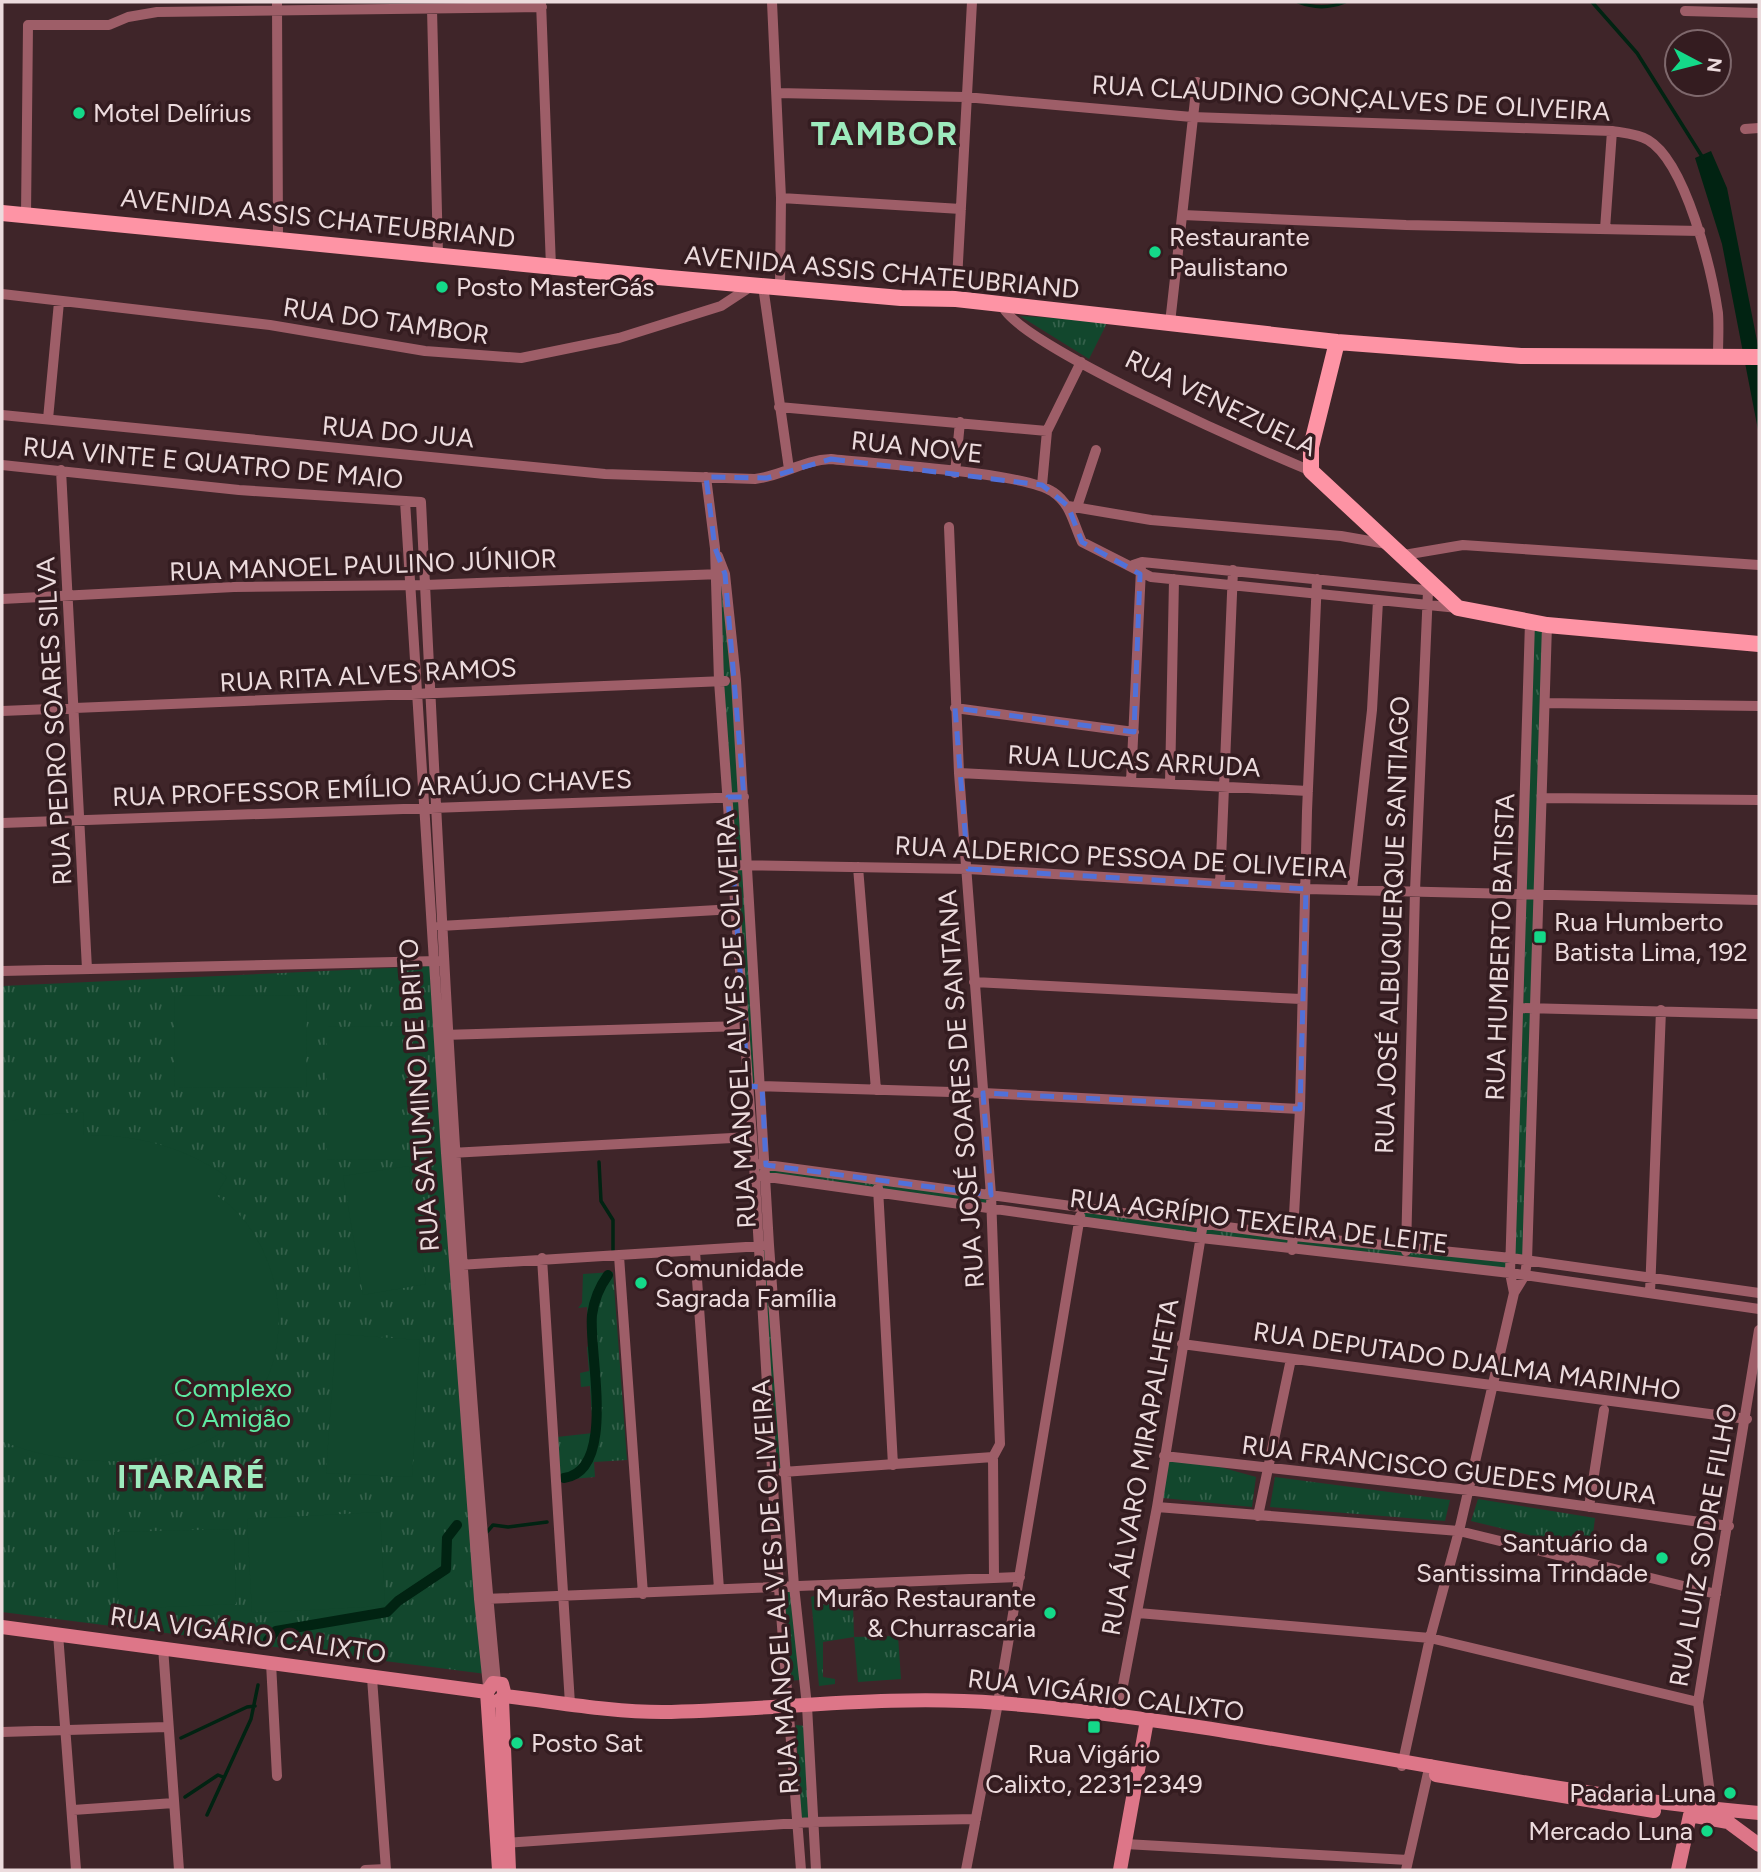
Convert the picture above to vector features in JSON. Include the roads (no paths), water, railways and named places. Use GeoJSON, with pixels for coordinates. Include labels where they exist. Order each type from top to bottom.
{"type":"FeatureCollection","features":[{"type":"Feature","properties":{"kind":"main road","name":"AVENIDA ASSIS CHATEUBRIAND"},"geometry":{"type":"LineString","coordinates":[[2,213],[278,238],[551,267],[956,299],[1337,342],[1521,356],[1759,357]]}},
{"type":"Feature","properties":{"kind":"main road"},"geometry":{"type":"LineString","coordinates":[[1311,471],[1311,447],[1337,342]]}},
{"type":"Feature","properties":{"kind":"main road","name":"RUA VENEZUELA"},"geometry":{"type":"LineString","coordinates":[[1311,471],[1398,550],[1433,591]]}},
{"type":"Feature","properties":{"kind":"main road"},"geometry":{"type":"LineString","coordinates":[[1433,591],[1458,608],[1547,625],[1759,644]]}},
{"type":"Feature","properties":{"kind":"main road","name":"RUA VIGÁRIO CALIXTO"},"geometry":{"type":"LineString","coordinates":[[2,1627],[570,1704],[660,1712],[785,1708],[901,1700],[998,1703],[1147,1720],[1384,1759],[1569,1799],[1728,1822],[1759,1845]]}},
{"type":"Feature","properties":{"kind":"main road","name":"RUA SATUMINO DE BRITO"},"geometry":{"type":"LineString","coordinates":[[494,1692],[503,1844],[509,1870]]}},
{"type":"Feature","properties":{"kind":"main road"},"geometry":{"type":"LineString","coordinates":[[1120,1870],[1147,1720]]}},
{"type":"Feature","properties":{"kind":"main road","name":"RUA VIGÁRIO CALIXTO"},"geometry":{"type":"LineString","coordinates":[[1429,1769],[1712,1809],[1759,1813]]}},
{"type":"Feature","properties":{"kind":"main road"},"geometry":{"type":"LineString","coordinates":[[1678,1870],[1690,1815]]}},
{"type":"Feature","properties":{"kind":"main road","name":"RUA SATUMINO DE BRITO"},"geometry":{"type":"LineString","coordinates":[[499,1870],[503,1844]]}},
{"type":"Feature","properties":{"kind":"street"},"geometry":{"type":"LineString","coordinates":[[772,2],[781,198],[780,287]]}},
{"type":"Feature","properties":{"kind":"street"},"geometry":{"type":"LineString","coordinates":[[956,299],[972,2]]}},
{"type":"Feature","properties":{"kind":"street"},"geometry":{"type":"LineString","coordinates":[[26,215],[28,25],[109,25],[128,17],[157,12],[277,6],[432,9],[542,4],[551,267]]}},
{"type":"Feature","properties":{"kind":"street"},"geometry":{"type":"LineString","coordinates":[[277,6],[278,238]]}},
{"type":"Feature","properties":{"kind":"street"},"geometry":{"type":"LineString","coordinates":[[432,9],[438,254]]}},
{"type":"Feature","properties":{"kind":"street"},"geometry":{"type":"LineString","coordinates":[[1685,11],[1759,13]]}},
{"type":"Feature","properties":{"kind":"street"},"geometry":{"type":"LineString","coordinates":[[1170,323],[1197,82]]}},
{"type":"Feature","properties":{"kind":"street","name":"RUA CLAUDINO GONÇALVES DE OLIVEIRA"},"geometry":{"type":"LineString","coordinates":[[777,93],[965,97],[1192,117],[1612,131],[1637,136],[1656,146],[1686,197],[1700,231],[1718,315],[1723,357]]}},
{"type":"Feature","properties":{"kind":"street"},"geometry":{"type":"LineString","coordinates":[[1745,129],[1759,128]]}},
{"type":"Feature","properties":{"kind":"street"},"geometry":{"type":"LineString","coordinates":[[1605,229],[1612,131]]}},
{"type":"Feature","properties":{"kind":"street"},"geometry":{"type":"LineString","coordinates":[[781,198],[961,209]]}},
{"type":"Feature","properties":{"kind":"street"},"geometry":{"type":"LineString","coordinates":[[1183,215],[1406,225],[1700,231]]}},
{"type":"Feature","properties":{"kind":"street"},"geometry":{"type":"LineString","coordinates":[[758,285],[789,468]]}},
{"type":"Feature","properties":{"kind":"street","name":"RUA DO TAMBOR"},"geometry":{"type":"LineString","coordinates":[[2,294],[270,325],[450,355],[521,358],[593,345],[630,335],[721,306],[758,285]]}},
{"type":"Feature","properties":{"kind":"street"},"geometry":{"type":"LineString","coordinates":[[48,419],[59,302]]}},
{"type":"Feature","properties":{"kind":"street","name":"RUA VENEZUELA"},"geometry":{"type":"LineString","coordinates":[[1002,305],[1013,319],[1081,362],[1192,419],[1311,471]]}},
{"type":"Feature","properties":{"kind":"street"},"geometry":{"type":"LineString","coordinates":[[1081,362],[1047,431],[1042,485],[1073,506],[1152,520],[1342,536],[1398,550],[1464,545],[1759,565]]}},
{"type":"Feature","properties":{"kind":"street"},"geometry":{"type":"LineString","coordinates":[[779,407],[1047,431]]}},
{"type":"Feature","properties":{"kind":"street","name":"RUA DO JUA"},"geometry":{"type":"LineString","coordinates":[[2,415],[605,474],[767,478],[789,468]]}},
{"type":"Feature","properties":{"kind":"street"},"geometry":{"type":"LineString","coordinates":[[955,473],[960,422]]}},
{"type":"Feature","properties":{"kind":"street"},"geometry":{"type":"LineString","coordinates":[[1096,450],[1073,506],[1082,541],[1137,563],[1433,591]]}},
{"type":"Feature","properties":{"kind":"street","name":"RUA NOVE"},"geometry":{"type":"LineString","coordinates":[[789,468],[831,459],[1042,485]]}},
{"type":"Feature","properties":{"kind":"street","name":"RUA VINTE E QUATRO DE MAIO"},"geometry":{"type":"LineString","coordinates":[[2,465],[239,490],[421,502]]}},
{"type":"Feature","properties":{"kind":"street","name":"RUA PEDRO SOARES SILVA"},"geometry":{"type":"LineString","coordinates":[[61,470],[87,969]]}},
{"type":"Feature","properties":{"kind":"street","name":"RUA MANOEL ALVES DE OLIVEIRA"},"geometry":{"type":"LineString","coordinates":[[706,477],[736,680],[749,865],[766,1171],[764,1246],[776,1535],[785,1708],[799,1823],[801,1870]]}},
{"type":"Feature","properties":{"kind":"street","name":"RUA SATUMINO DE BRITO"},"geometry":{"type":"LineString","coordinates":[[405,501],[424,807],[444,1035],[484,1599],[494,1692]]}},
{"type":"Feature","properties":{"kind":"street","name":"RUA SATUMINO DE BRITO"},"geometry":{"type":"LineString","coordinates":[[421,502],[432,693],[440,926],[438,961]]}},
{"type":"Feature","properties":{"kind":"street","name":"RUA JOSÉ SOARES DE SANTANA"},"geometry":{"type":"LineString","coordinates":[[949,527],[958,773],[968,869],[991,1195],[1001,1438],[993,1457]]}},
{"type":"Feature","properties":{"kind":"street"},"geometry":{"type":"LineString","coordinates":[[1131,782],[1140,574],[1137,563]]}},
{"type":"Feature","properties":{"kind":"street"},"geometry":{"type":"LineString","coordinates":[[1220,884],[1233,570]]}},
{"type":"Feature","properties":{"kind":"street","name":"RUA MANOEL ALVES DE OLIVEIRA"},"geometry":{"type":"LineString","coordinates":[[720,574],[719,681],[751,1137],[788,1471],[794,1586],[814,1706],[813,1822],[816,1870]]}},
{"type":"Feature","properties":{"kind":"street","name":"RUA MANOEL PAULINO JÚNIOR"},"geometry":{"type":"LineString","coordinates":[[2,599],[233,587],[425,585],[720,574]]}},
{"type":"Feature","properties":{"kind":"street"},"geometry":{"type":"LineString","coordinates":[[1140,574],[1231,586],[1458,608]]}},
{"type":"Feature","properties":{"kind":"street"},"geometry":{"type":"LineString","coordinates":[[1170,784],[1174,579]]}},
{"type":"Feature","properties":{"kind":"street"},"geometry":{"type":"LineString","coordinates":[[1292,1250],[1300,1109],[1301,999],[1317,579]]}},
{"type":"Feature","properties":{"kind":"street","name":"RUA JOSÉ ALBUQUERQUE SANTIAGO"},"geometry":{"type":"LineString","coordinates":[[1405,1262],[1415,891],[1429,606],[1433,591]]}},
{"type":"Feature","properties":{"kind":"street"},"geometry":{"type":"LineString","coordinates":[[1353,888],[1372,710],[1378,601]]}},
{"type":"Feature","properties":{"kind":"street","name":"RUA HUMBERTO BATISTA"},"geometry":{"type":"LineString","coordinates":[[1514,1293],[1510,1273],[1524,893],[1530,622]]}},
{"type":"Feature","properties":{"kind":"street","name":"RUA HUMBERTO BATISTA"},"geometry":{"type":"LineString","coordinates":[[1525,1275],[1547,625]]}},
{"type":"Feature","properties":{"kind":"street","name":"RUA RITA ALVES RAMOS"},"geometry":{"type":"LineString","coordinates":[[2,711],[736,680]]}},
{"type":"Feature","properties":{"kind":"street"},"geometry":{"type":"LineString","coordinates":[[1545,702],[1759,706]]}},
{"type":"Feature","properties":{"kind":"street"},"geometry":{"type":"LineString","coordinates":[[956,708],[1134,732]]}},
{"type":"Feature","properties":{"kind":"street","name":"RUA LUCAS ARRUDA"},"geometry":{"type":"LineString","coordinates":[[958,773],[1308,791]]}},
{"type":"Feature","properties":{"kind":"street","name":"RUA PROFESSOR EMÍLIO ARAÚJO CHAVES"},"geometry":{"type":"LineString","coordinates":[[2,823],[744,797]]}},
{"type":"Feature","properties":{"kind":"street"},"geometry":{"type":"LineString","coordinates":[[1542,798],[1759,800]]}},
{"type":"Feature","properties":{"kind":"street","name":"RUA ALDERICO PESSOA DE OLIVEIRA"},"geometry":{"type":"LineString","coordinates":[[733,864],[968,869],[1306,889],[1353,888],[1759,900]]}},
{"type":"Feature","properties":{"kind":"street"},"geometry":{"type":"LineString","coordinates":[[858,867],[876,1090]]}},
{"type":"Feature","properties":{"kind":"street"},"geometry":{"type":"LineString","coordinates":[[440,926],[735,909]]}},
{"type":"Feature","properties":{"kind":"street"},"geometry":{"type":"LineString","coordinates":[[2,971],[438,961]]}},
{"type":"Feature","properties":{"kind":"street"},"geometry":{"type":"LineString","coordinates":[[974,982],[1301,999]]}},
{"type":"Feature","properties":{"kind":"street"},"geometry":{"type":"LineString","coordinates":[[1520,1009],[1759,1014]]}},
{"type":"Feature","properties":{"kind":"street"},"geometry":{"type":"LineString","coordinates":[[1650,1293],[1661,1010]]}},
{"type":"Feature","properties":{"kind":"street"},"geometry":{"type":"LineString","coordinates":[[444,1035],[743,1026]]}},
{"type":"Feature","properties":{"kind":"street"},"geometry":{"type":"LineString","coordinates":[[748,1086],[983,1093],[1300,1109]]}},
{"type":"Feature","properties":{"kind":"street"},"geometry":{"type":"LineString","coordinates":[[451,1153],[751,1137]]}},
{"type":"Feature","properties":{"kind":"street","name":"RUA AGRÍPIO TEXEIRA DE LEITE"},"geometry":{"type":"LineString","coordinates":[[754,1164],[766,1171],[878,1193],[1292,1250],[1510,1273],[1759,1309]]}},
{"type":"Feature","properties":{"kind":"street","name":"RUA AGRÍPIO TEXEIRA DE LEITE"},"geometry":{"type":"LineString","coordinates":[[754,1175],[766,1171],[877,1181],[1294,1236],[1511,1258],[1759,1293]]}},
{"type":"Feature","properties":{"kind":"street"},"geometry":{"type":"LineString","coordinates":[[877,1181],[893,1465]]}},
{"type":"Feature","properties":{"kind":"street"},"geometry":{"type":"LineString","coordinates":[[966,1870],[1020,1577],[1081,1207]]}},
{"type":"Feature","properties":{"kind":"street","name":"RUA ÁLVARO MIRAPALHETA"},"geometry":{"type":"LineString","coordinates":[[1117,1717],[1157,1507],[1203,1223]]}},
{"type":"Feature","properties":{"kind":"street"},"geometry":{"type":"LineString","coordinates":[[459,1265],[764,1246]]}},
{"type":"Feature","properties":{"kind":"street"},"geometry":{"type":"LineString","coordinates":[[695,1251],[719,1589]]}},
{"type":"Feature","properties":{"kind":"street"},"geometry":{"type":"LineString","coordinates":[[619,1256],[643,1594]]}},
{"type":"Feature","properties":{"kind":"street"},"geometry":{"type":"LineString","coordinates":[[542,1258],[570,1704]]}},
{"type":"Feature","properties":{"kind":"street"},"geometry":{"type":"LineString","coordinates":[[1403,1763],[1430,1638],[1459,1531],[1514,1293],[1525,1275]]}},
{"type":"Feature","properties":{"kind":"street","name":"RUA LUIZ SODRE FILHO"},"geometry":{"type":"LineString","coordinates":[[1712,1809],[1698,1702],[1747,1419],[1759,1330]]}},
{"type":"Feature","properties":{"kind":"street","name":"RUA DEPUTADO DJALMA MARINHO"},"geometry":{"type":"LineString","coordinates":[[1182,1344],[1747,1419]]}},
{"type":"Feature","properties":{"kind":"street"},"geometry":{"type":"LineString","coordinates":[[1258,1516],[1291,1359]]}},
{"type":"Feature","properties":{"kind":"street"},"geometry":{"type":"LineString","coordinates":[[1589,1507],[1604,1410]]}},
{"type":"Feature","properties":{"kind":"street","name":"RUA FRANCISCO GUEDES MOURA"},"geometry":{"type":"LineString","coordinates":[[1164,1456],[1468,1490],[1729,1526]]}},
{"type":"Feature","properties":{"kind":"street"},"geometry":{"type":"LineString","coordinates":[[774,1472],[993,1457],[995,1577]]}},
{"type":"Feature","properties":{"kind":"street"},"geometry":{"type":"LineString","coordinates":[[1157,1507],[1459,1531],[1716,1594]]}},
{"type":"Feature","properties":{"kind":"street"},"geometry":{"type":"LineString","coordinates":[[776,1535],[791,1534]]}},
{"type":"Feature","properties":{"kind":"street"},"geometry":{"type":"LineString","coordinates":[[484,1599],[1020,1577]]}},
{"type":"Feature","properties":{"kind":"street"},"geometry":{"type":"LineString","coordinates":[[1138,1612],[1430,1638],[1698,1702]]}},
{"type":"Feature","properties":{"kind":"street"},"geometry":{"type":"LineString","coordinates":[[58,1634],[76,1870]]}},
{"type":"Feature","properties":{"kind":"street"},"geometry":{"type":"LineString","coordinates":[[163,1647],[178,1870]]}},
{"type":"Feature","properties":{"kind":"street"},"geometry":{"type":"LineString","coordinates":[[271,1663],[277,1776]]}},
{"type":"Feature","properties":{"kind":"street"},"geometry":{"type":"LineString","coordinates":[[365,1870],[386,1870],[372,1678]]}},
{"type":"Feature","properties":{"kind":"street"},"geometry":{"type":"LineString","coordinates":[[2,1732],[64,1728],[167,1727]]}},
{"type":"Feature","properties":{"kind":"street"},"geometry":{"type":"LineString","coordinates":[[1125,1844],[1407,1865],[1429,1769]]}},
{"type":"Feature","properties":{"kind":"street"},"geometry":{"type":"LineString","coordinates":[[73,1810],[174,1803]]}},
{"type":"Feature","properties":{"kind":"street"},"geometry":{"type":"LineString","coordinates":[[503,1844],[813,1822],[976,1819]]}},
{"type":"Feature","properties":{"kind":"waterway"},"geometry":{"type":"LineString","coordinates":[[1298,2],[1322,6],[1345,2]]}},
{"type":"Feature","properties":{"kind":"waterway"},"geometry":{"type":"LineString","coordinates":[[1592,2],[1637,53],[1703,158]]}},
{"type":"Feature","properties":{"kind":"waterway"},"geometry":{"type":"LineString","coordinates":[[599,1162],[601,1201],[613,1220],[613,1250]]}},
{"type":"Feature","properties":{"kind":"waterway"},"geometry":{"type":"LineString","coordinates":[[564,1478],[581,1470],[591,1455],[596,1433],[592,1315],[594,1304],[608,1275]]}},
{"type":"Feature","properties":{"kind":"waterway"},"geometry":{"type":"LineString","coordinates":[[486,1533],[493,1525],[508,1527],[547,1522]]}},
{"type":"Feature","properties":{"kind":"waterway"},"geometry":{"type":"LineString","coordinates":[[268,1640],[276,1631],[387,1612],[398,1601],[446,1569],[447,1538],[457,1525]]}},
{"type":"Feature","properties":{"kind":"waterway"},"geometry":{"type":"LineString","coordinates":[[207,1815],[251,1719],[258,1685]]}},
{"type":"Feature","properties":{"kind":"waterway"},"geometry":{"type":"LineString","coordinates":[[181,1738],[247,1707],[255,1706]]}},
{"type":"Feature","properties":{"kind":"waterway"},"geometry":{"type":"LineString","coordinates":[[185,1797],[218,1775],[223,1777]]}},
{"type":"Feature","properties":{"kind":"place","name":"Motel Delírius"},"geometry":{"type":"Point","coordinates":[79,113]}},
{"type":"Feature","properties":{"kind":"place","name":"Restaurante Paulistano"},"geometry":{"type":"Point","coordinates":[1155,252]}},
{"type":"Feature","properties":{"kind":"place","name":"Posto MasterGás"},"geometry":{"type":"Point","coordinates":[442,287]}},
{"type":"Feature","properties":{"kind":"place","name":"Rua Humberto Batista Lima, 192"},"geometry":{"type":"Point","coordinates":[1540,937]}},
{"type":"Feature","properties":{"kind":"place","name":"Comunidade Sagrada Família"},"geometry":{"type":"Point","coordinates":[641,1283]}},
{"type":"Feature","properties":{"kind":"place","name":"Santuário da Santissima Trindade"},"geometry":{"type":"Point","coordinates":[1662,1558]}},
{"type":"Feature","properties":{"kind":"place","name":"Murão Restaurante & Churrascaria"},"geometry":{"type":"Point","coordinates":[1050,1613]}},
{"type":"Feature","properties":{"kind":"place","name":"Rua Vigário Calixto, 2231-2349"},"geometry":{"type":"Point","coordinates":[1094,1727]}},
{"type":"Feature","properties":{"kind":"place","name":"Posto Sat"},"geometry":{"type":"Point","coordinates":[517,1743]}},
{"type":"Feature","properties":{"kind":"place","name":"Padaria Luna"},"geometry":{"type":"Point","coordinates":[1730,1793]}},
{"type":"Feature","properties":{"kind":"place","name":"Mercado Luna"},"geometry":{"type":"Point","coordinates":[1707,1831]}},
{"type":"Feature","properties":{"kind":"district","name":"TAMBOR"},"geometry":{"type":"Point","coordinates":[885,133]}},
{"type":"Feature","properties":{"kind":"district","name":"ITARARÉ"},"geometry":{"type":"Point","coordinates":[192,1476]}},
{"type":"Feature","properties":{"kind":"park label","name":"Complexo O Amigão"},"geometry":{"type":"Point","coordinates":[233,1403]}}]}
